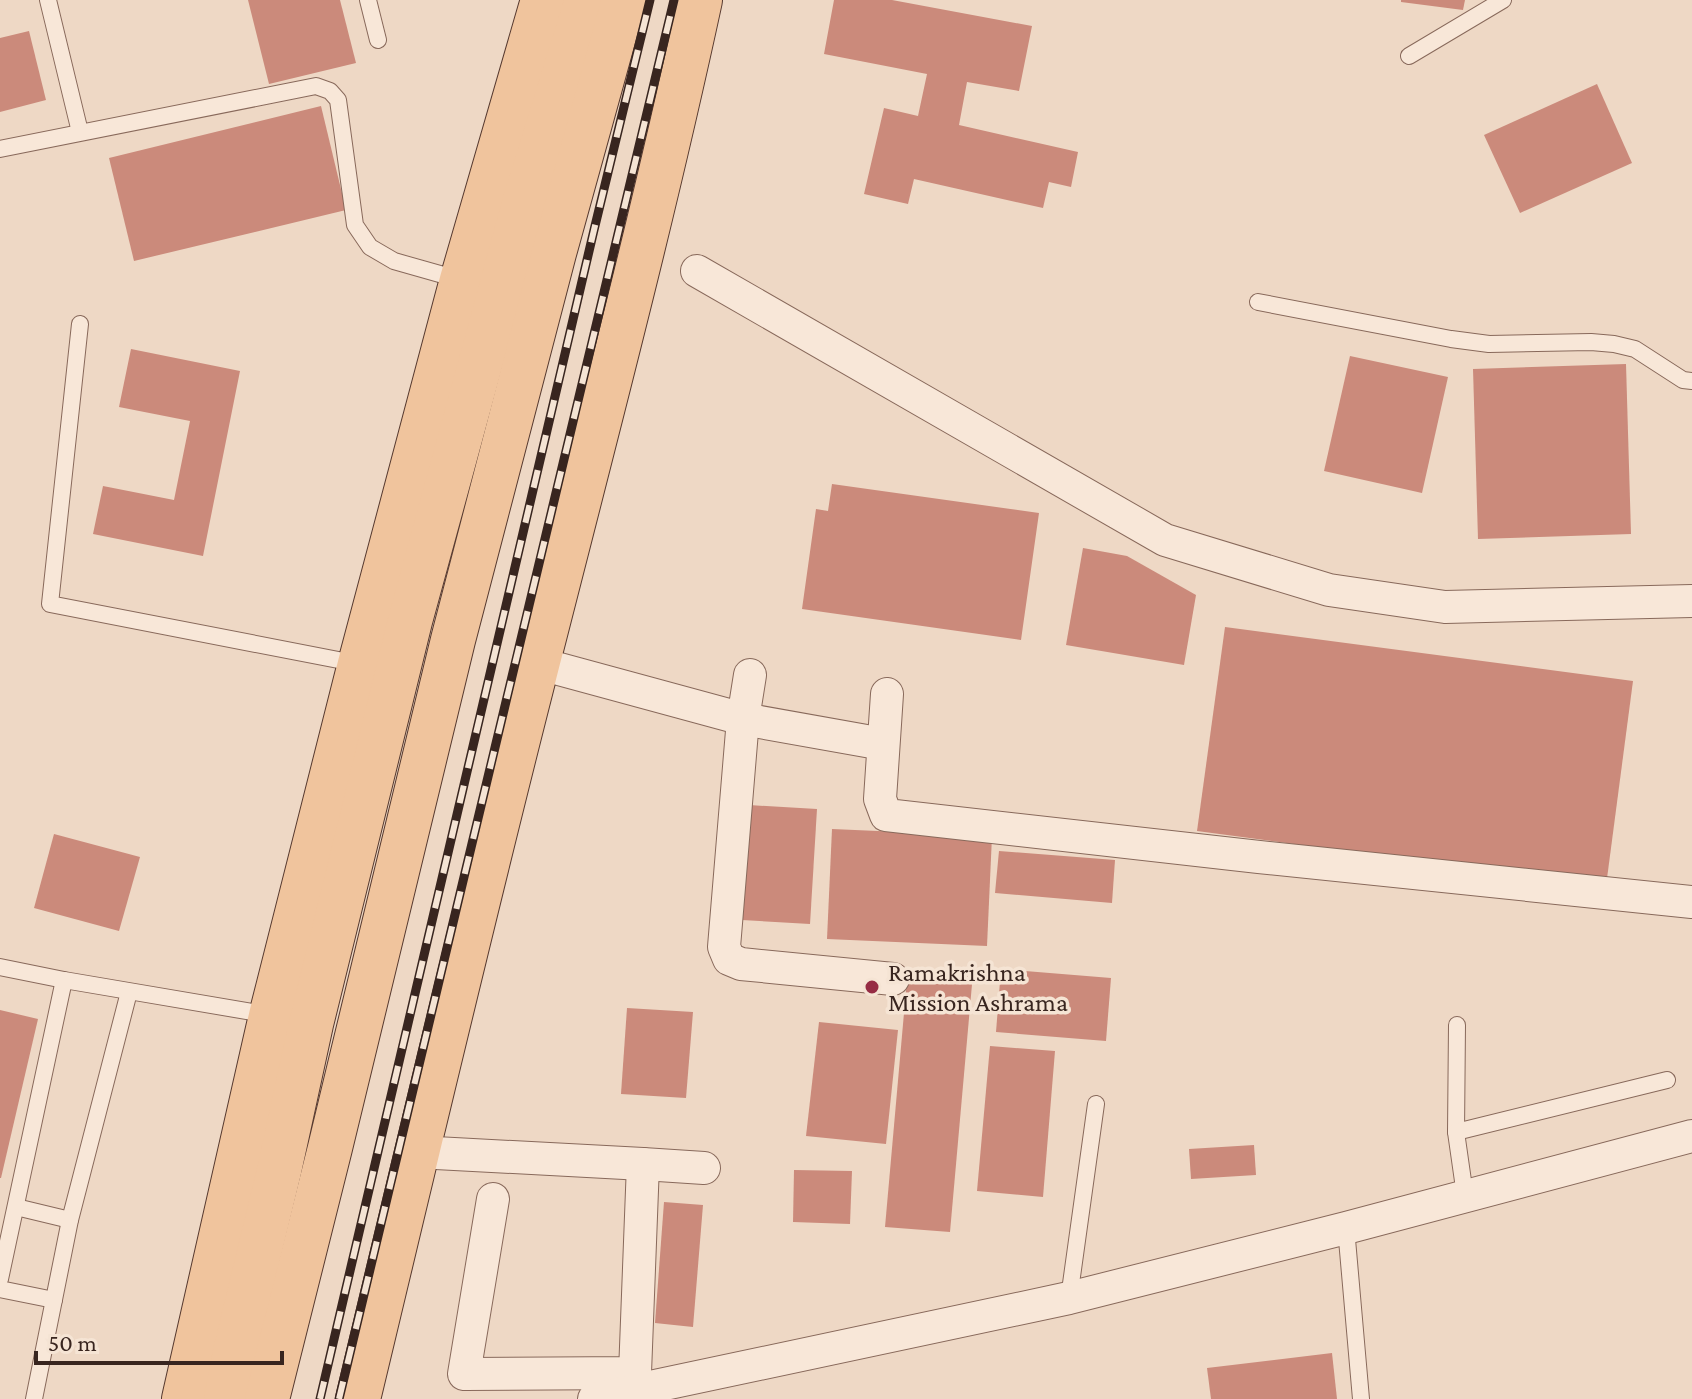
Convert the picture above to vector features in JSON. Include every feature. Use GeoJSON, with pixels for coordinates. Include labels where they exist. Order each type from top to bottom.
{"type":"FeatureCollection","features":[{"type":"Feature","properties":{"kind":"main road"},"geometry":{"type":"LineString","coordinates":[[184,1399],[271,1016],[360,664],[462,280],[543,0]]}},
{"type":"Feature","properties":{"kind":"main road"},"geometry":{"type":"LineString","coordinates":[[226,1399],[311,1024],[410,621],[524,204],[587,0]]}},
{"type":"Feature","properties":{"kind":"main road"},"geometry":{"type":"LineString","coordinates":[[267,1399],[453,640],[624,0]]}},
{"type":"Feature","properties":{"kind":"main road"},"geometry":{"type":"LineString","coordinates":[[358,1399],[537,663],[607,396],[700,0]]}},
{"type":"Feature","properties":{"kind":"street"},"geometry":{"type":"LineString","coordinates":[[697,271],[1165,540],[1329,590],[1445,607],[1692,601]]}},
{"type":"Feature","properties":{"kind":"street"},"geometry":{"type":"LineString","coordinates":[[537,663],[743,719],[883,744]]}},
{"type":"Feature","properties":{"kind":"street"},"geometry":{"type":"LineString","coordinates":[[750,675],[743,719],[724,947],[729,959],[741,964],[893,979]]}},
{"type":"Feature","properties":{"kind":"street"},"geometry":{"type":"LineString","coordinates":[[887,694],[880,799],[886,815],[1692,902]]}},
{"type":"Feature","properties":{"kind":"street"},"geometry":{"type":"LineString","coordinates":[[594,1399],[1069,1298],[1692,1136]]}},
{"type":"Feature","properties":{"kind":"street"},"geometry":{"type":"LineString","coordinates":[[417,1152],[704,1168]]}},
{"type":"Feature","properties":{"kind":"street"},"geometry":{"type":"LineString","coordinates":[[493,1199],[464,1374],[635,1373],[643,1164]]}},
{"type":"Feature","properties":{"kind":"lane"},"geometry":{"type":"LineString","coordinates":[[48,0],[80,132]]}},
{"type":"Feature","properties":{"kind":"lane"},"geometry":{"type":"LineString","coordinates":[[368,0],[378,40]]}},
{"type":"Feature","properties":{"kind":"lane"},"geometry":{"type":"LineString","coordinates":[[1409,56],[1503,0]]}},
{"type":"Feature","properties":{"kind":"lane"},"geometry":{"type":"LineString","coordinates":[[0,149],[316,86],[330,91],[338,100],[355,225],[370,247],[394,261],[462,280]]}},
{"type":"Feature","properties":{"kind":"lane"},"geometry":{"type":"LineString","coordinates":[[1258,302],[1489,344],[1614,344],[1635,349],[1683,380],[1692,381]]}},
{"type":"Feature","properties":{"kind":"lane"},"geometry":{"type":"LineString","coordinates":[[80,324],[50,604],[360,664]]}},
{"type":"Feature","properties":{"kind":"lane"},"geometry":{"type":"LineString","coordinates":[[0,967],[271,1016]]}},
{"type":"Feature","properties":{"kind":"lane"},"geometry":{"type":"LineString","coordinates":[[0,1279],[64,980]]}},
{"type":"Feature","properties":{"kind":"lane"},"geometry":{"type":"LineString","coordinates":[[34,1399],[70,1220],[129,992]]}},
{"type":"Feature","properties":{"kind":"lane"},"geometry":{"type":"LineString","coordinates":[[1457,1025],[1456,1132],[1465,1195]]}},
{"type":"Feature","properties":{"kind":"lane"},"geometry":{"type":"LineString","coordinates":[[1456,1132],[1667,1080]]}},
{"type":"Feature","properties":{"kind":"lane"},"geometry":{"type":"LineString","coordinates":[[1069,1298],[1096,1104]]}},
{"type":"Feature","properties":{"kind":"lane"},"geometry":{"type":"LineString","coordinates":[[16,1207],[70,1220]]}},
{"type":"Feature","properties":{"kind":"lane"},"geometry":{"type":"LineString","coordinates":[[1346,1228],[1361,1399]]}},
{"type":"Feature","properties":{"kind":"lane"},"geometry":{"type":"LineString","coordinates":[[0,1289],[54,1300]]}},
{"type":"Feature","properties":{"kind":"building"},"geometry":{"type":"Polygon","coordinates":[[[248,0],[340,0],[356,63],[269,84],[248,0]]]}},
{"type":"Feature","properties":{"kind":"building"},"geometry":{"type":"Polygon","coordinates":[[[834,0],[892,0],[1032,26],[1019,91],[967,82],[959,125],[1078,152],[1071,187],[1049,182],[1043,208],[914,179],[908,204],[864,194],[884,108],[918,116],[927,74],[824,54],[834,0]]]}},
{"type":"Feature","properties":{"kind":"building"},"geometry":{"type":"Polygon","coordinates":[[[1401,0],[1465,0],[1463,10],[1401,0]]]}},
{"type":"Feature","properties":{"kind":"building"},"geometry":{"type":"Polygon","coordinates":[[[29,31],[46,100],[0,112],[0,38],[29,31]]]}},
{"type":"Feature","properties":{"kind":"building"},"geometry":{"type":"Polygon","coordinates":[[[1597,84],[1632,163],[1520,213],[1484,135],[1597,84]]]}},
{"type":"Feature","properties":{"kind":"building"},"geometry":{"type":"Polygon","coordinates":[[[321,106],[346,210],[134,261],[109,158],[321,106]]]}},
{"type":"Feature","properties":{"kind":"building"},"geometry":{"type":"Polygon","coordinates":[[[131,349],[240,371],[203,556],[93,534],[103,486],[174,500],[190,421],[119,407],[131,349]]]}},
{"type":"Feature","properties":{"kind":"building"},"geometry":{"type":"Polygon","coordinates":[[[1350,356],[1448,377],[1422,493],[1324,471],[1350,356]]]}},
{"type":"Feature","properties":{"kind":"building"},"geometry":{"type":"Polygon","coordinates":[[[1626,364],[1631,534],[1478,539],[1473,369],[1626,364]]]}},
{"type":"Feature","properties":{"kind":"building"},"geometry":{"type":"Polygon","coordinates":[[[832,484],[1039,513],[1021,640],[802,609],[816,509],[828,511],[832,484]]]}},
{"type":"Feature","properties":{"kind":"building"},"geometry":{"type":"Polygon","coordinates":[[[1083,548],[1127,556],[1196,595],[1184,665],[1066,645],[1083,548]]]}},
{"type":"Feature","properties":{"kind":"building"},"geometry":{"type":"Polygon","coordinates":[[[1225,627],[1633,681],[1606,886],[1197,831],[1225,627]]]}},
{"type":"Feature","properties":{"kind":"building"},"geometry":{"type":"Polygon","coordinates":[[[749,805],[817,809],[810,924],[742,920],[749,805]]]}},
{"type":"Feature","properties":{"kind":"building"},"geometry":{"type":"Polygon","coordinates":[[[832,829],[992,836],[987,946],[827,939],[832,829]]]}},
{"type":"Feature","properties":{"kind":"building"},"geometry":{"type":"Polygon","coordinates":[[[54,834],[140,857],[119,931],[34,908],[54,834]]]}},
{"type":"Feature","properties":{"kind":"building"},"geometry":{"type":"Polygon","coordinates":[[[999,851],[1115,860],[1112,903],[995,893],[999,851]]]}},
{"type":"Feature","properties":{"kind":"building"},"geometry":{"type":"Polygon","coordinates":[[[908,968],[973,973],[950,1232],[885,1227],[908,968]]]}},
{"type":"Feature","properties":{"kind":"building"},"geometry":{"type":"Polygon","coordinates":[[[1001,969],[1111,978],[1106,1041],[996,1032],[1001,969]]]}},
{"type":"Feature","properties":{"kind":"building"},"geometry":{"type":"Polygon","coordinates":[[[627,1008],[693,1012],[686,1098],[621,1094],[627,1008]]]}},
{"type":"Feature","properties":{"kind":"building"},"geometry":{"type":"Polygon","coordinates":[[[0,1010],[38,1019],[1,1178],[0,1178],[0,1010]]]}},
{"type":"Feature","properties":{"kind":"building"},"geometry":{"type":"Polygon","coordinates":[[[819,1022],[898,1030],[886,1144],[806,1136],[819,1022]]]}},
{"type":"Feature","properties":{"kind":"building"},"geometry":{"type":"Polygon","coordinates":[[[990,1046],[1055,1051],[1043,1197],[977,1191],[990,1046]]]}},
{"type":"Feature","properties":{"kind":"building"},"geometry":{"type":"Polygon","coordinates":[[[1254,1145],[1256,1175],[1191,1179],[1189,1149],[1254,1145]]]}},
{"type":"Feature","properties":{"kind":"building"},"geometry":{"type":"Polygon","coordinates":[[[794,1170],[852,1171],[850,1224],[793,1222],[794,1170]]]}},
{"type":"Feature","properties":{"kind":"building"},"geometry":{"type":"Polygon","coordinates":[[[664,1202],[703,1205],[693,1327],[655,1323],[664,1202]]]}},
{"type":"Feature","properties":{"kind":"building"},"geometry":{"type":"Polygon","coordinates":[[[1332,1353],[1337,1399],[1211,1399],[1207,1368],[1332,1353]]]}},
{"type":"Feature","properties":{"kind":"railway"},"geometry":{"type":"LineString","coordinates":[[320,1399],[650,0]]}},
{"type":"Feature","properties":{"kind":"railway"},"geometry":{"type":"LineString","coordinates":[[339,1399],[674,0]]}},
{"type":"Feature","properties":{"kind":"place","name":"Ramakrishna Mission Ashrama"},"geometry":{"type":"Point","coordinates":[872,987]}}]}
